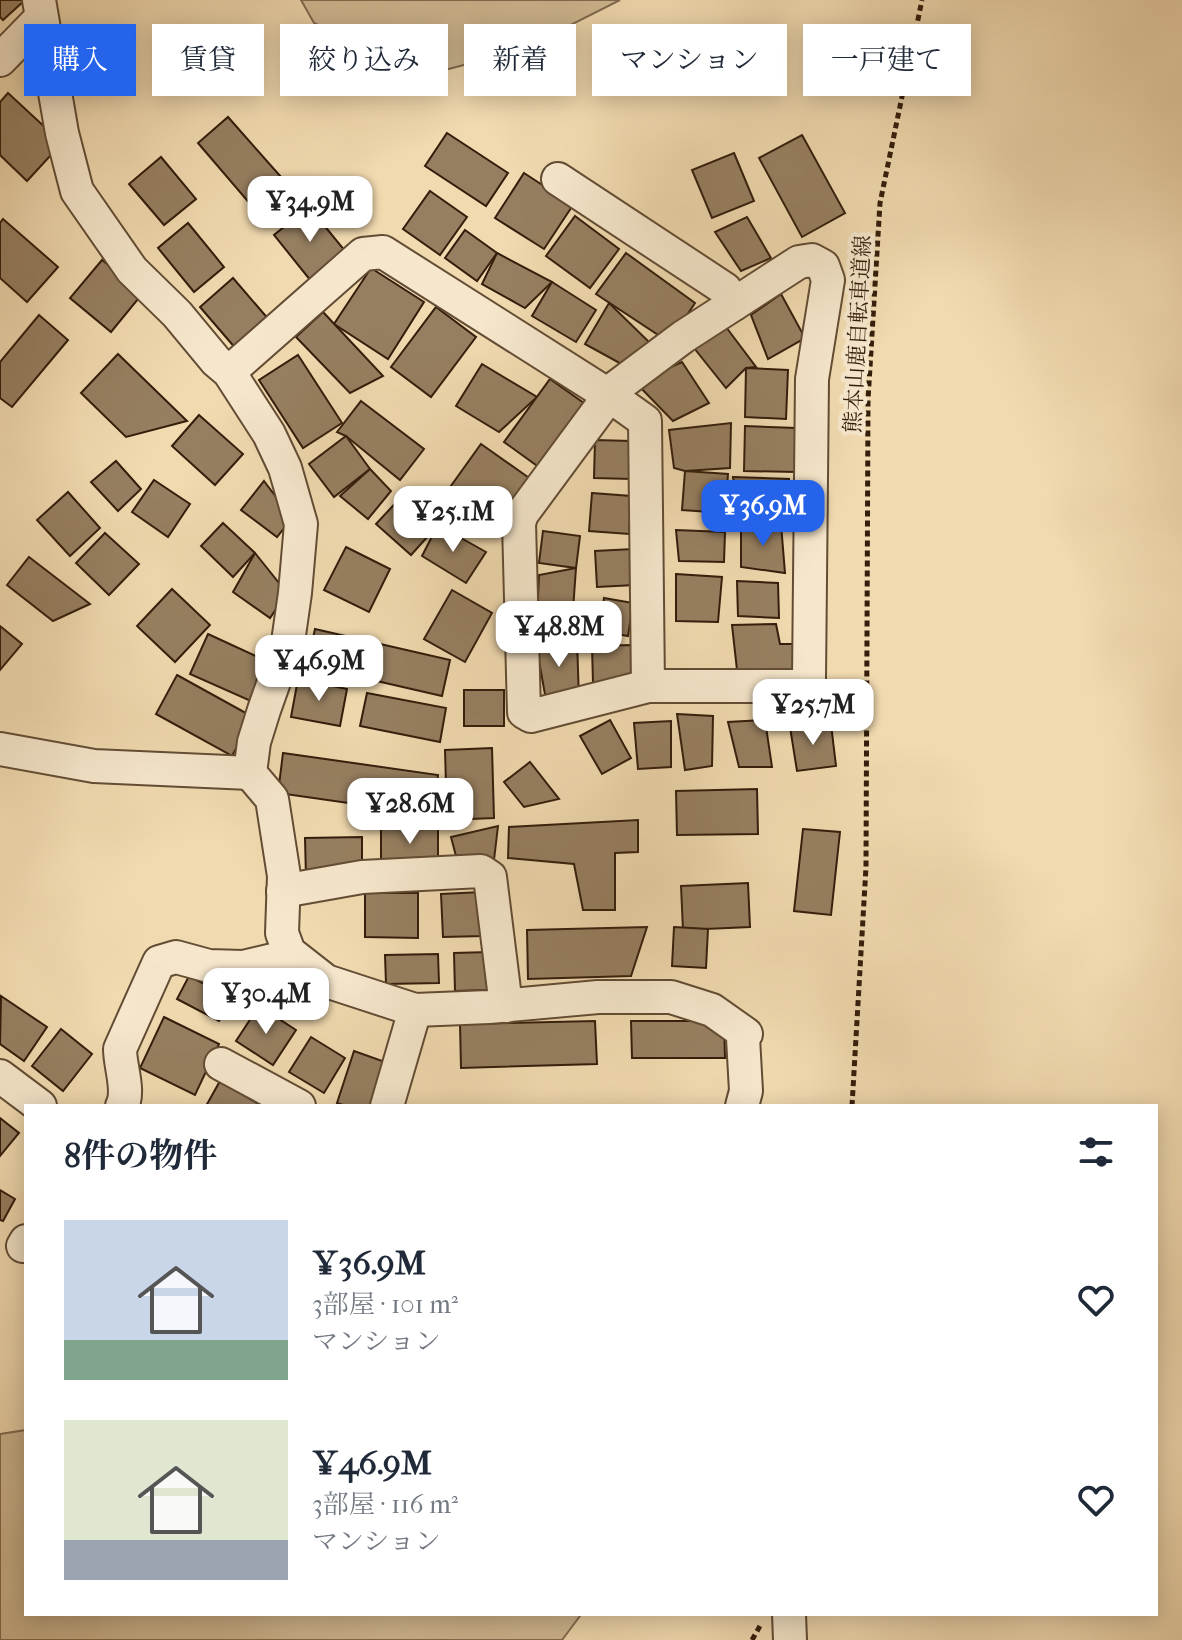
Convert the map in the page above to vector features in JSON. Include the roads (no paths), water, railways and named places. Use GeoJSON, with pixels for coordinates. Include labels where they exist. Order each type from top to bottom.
{"type":"FeatureCollection","features":[{"type":"Feature","properties":{"kind":"street"},"geometry":{"type":"LineString","coordinates":[[0,60],[37,22],[40,10]]}},
{"type":"Feature","properties":{"kind":"street"},"geometry":{"type":"LineString","coordinates":[[40,10],[62,133],[77,191],[132,270],[229,372],[269,434],[285,468],[301,524],[288,642],[254,742],[250,773]]}},
{"type":"Feature","properties":{"kind":"street"},"geometry":{"type":"LineString","coordinates":[[558,179],[725,289],[734,304]]}},
{"type":"Feature","properties":{"kind":"street"},"geometry":{"type":"LineString","coordinates":[[229,372],[363,254],[383,252],[645,421],[648,686]]}},
{"type":"Feature","properties":{"kind":"street"},"geometry":{"type":"LineString","coordinates":[[812,260],[823,266],[828,280],[812,379],[809,679],[804,686],[648,686],[531,716],[524,712],[519,523],[522,514],[615,388],[683,337],[734,304],[799,262],[812,260]]}},
{"type":"Feature","properties":{"kind":"street"},"geometry":{"type":"LineString","coordinates":[[0,749],[94,766],[250,773],[272,799],[284,876],[282,933],[289,952],[326,981],[415,1010],[506,1006],[598,997],[671,997],[712,1010],[746,1034],[743,1038],[746,1091],[743,1104]]}},
{"type":"Feature","properties":{"kind":"street"},"geometry":{"type":"LineString","coordinates":[[283,891],[362,877],[481,871],[490,877],[506,1006]]}},
{"type":"Feature","properties":{"kind":"street"},"geometry":{"type":"LineString","coordinates":[[123,1104],[126,1088],[120,1065],[120,1049],[159,962],[176,957],[209,966],[243,967],[281,958],[289,952]]}},
{"type":"Feature","properties":{"kind":"street"},"geometry":{"type":"LineString","coordinates":[[388,1104],[415,1010]]}},
{"type":"Feature","properties":{"kind":"street"},"geometry":{"type":"LineString","coordinates":[[221,1064],[295,1104]]}},
{"type":"Feature","properties":{"kind":"street"},"geometry":{"type":"LineString","coordinates":[[0,1076],[37,1104]]}},
{"type":"Feature","properties":{"kind":"street"},"geometry":{"type":"LineString","coordinates":[[789,1616],[790,1640]]}}]}
